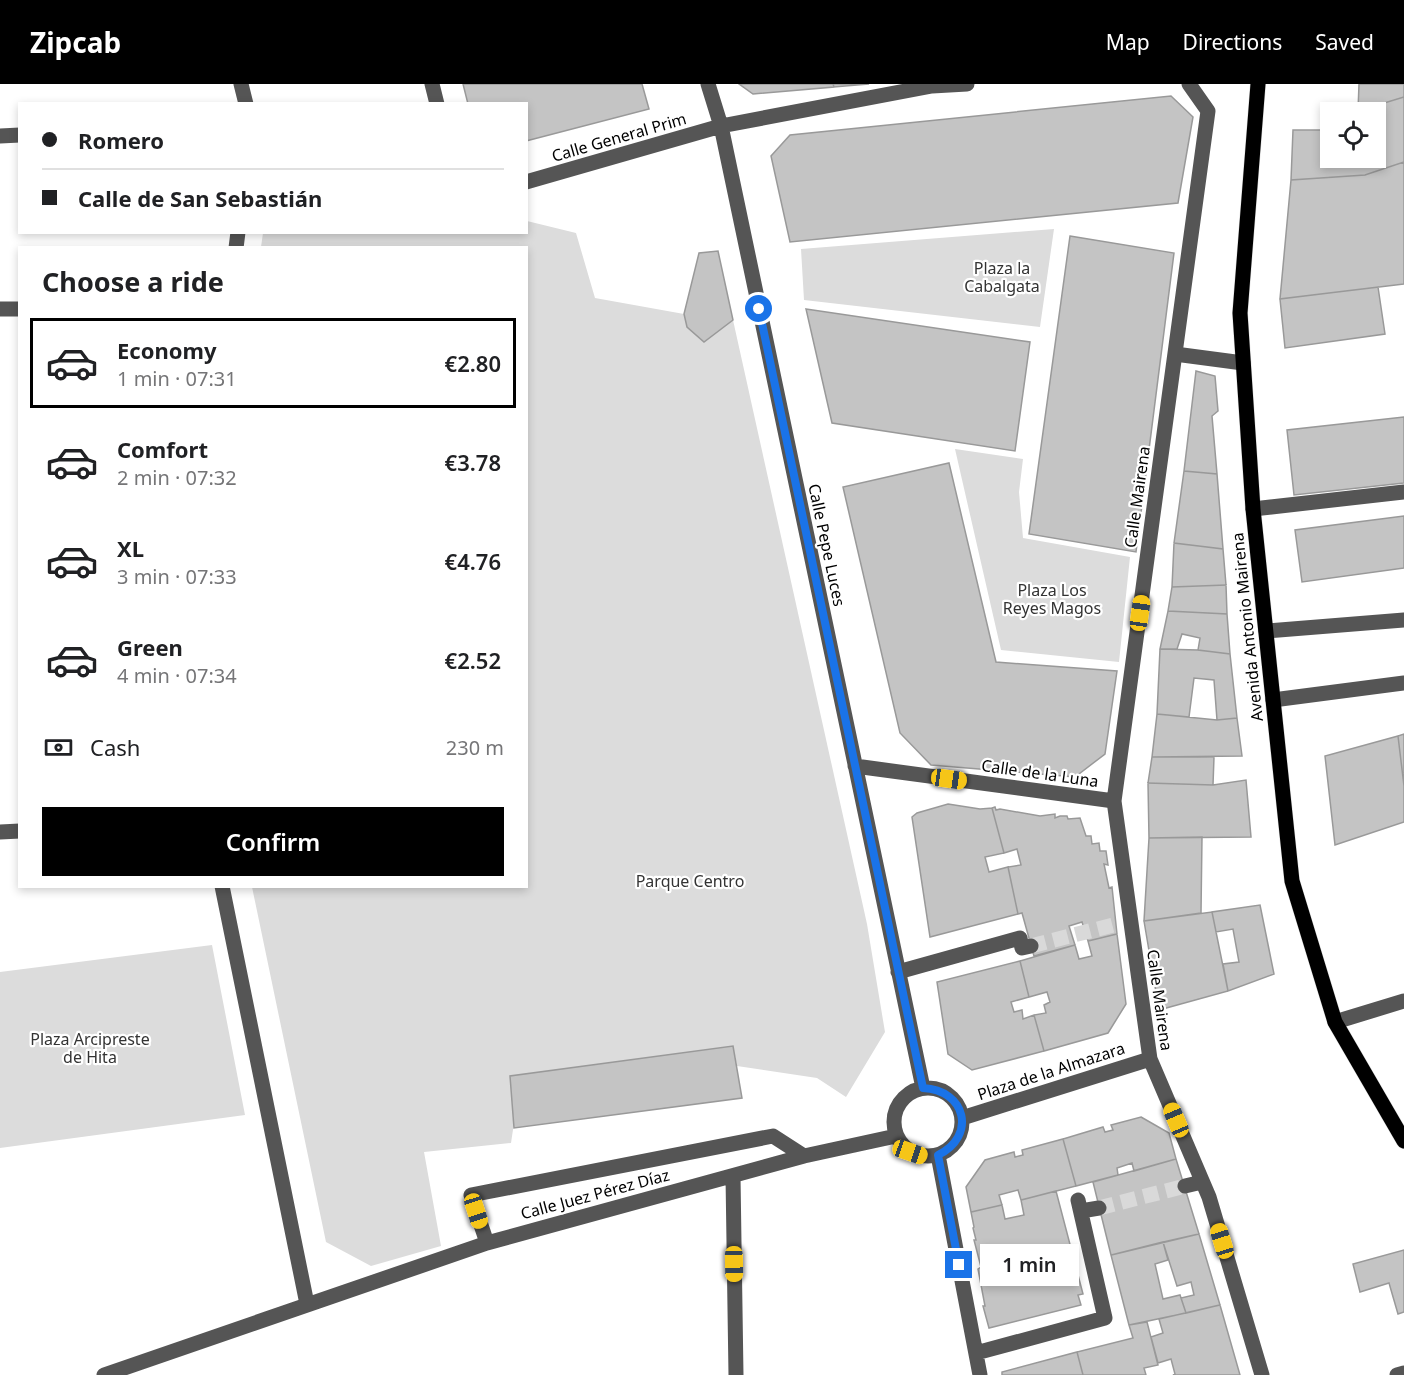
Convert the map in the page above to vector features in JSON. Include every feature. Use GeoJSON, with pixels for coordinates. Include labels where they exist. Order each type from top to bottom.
{"type":"FeatureCollection","features":[{"type":"Feature","properties":{"kind":"main road","name":"Avenida Antonio Mairena"},"geometry":{"type":"LineString","coordinates":[[1258,84],[1240,313],[1253,509],[1292,881],[1335,1022],[1404,1141]]}},
{"type":"Feature","properties":{"kind":"street"},"geometry":{"type":"LineString","coordinates":[[241,84],[246,102]]}},
{"type":"Feature","properties":{"kind":"street"},"geometry":{"type":"LineString","coordinates":[[432,84],[436,102]]}},
{"type":"Feature","properties":{"kind":"street","name":"Calle Pepe Luces"},"geometry":{"type":"LineString","coordinates":[[708,84],[721,126],[923,1088]]}},
{"type":"Feature","properties":{"kind":"street","name":"Calle General Prim"},"geometry":{"type":"LineString","coordinates":[[528,181],[721,126],[931,85],[967,84]]}},
{"type":"Feature","properties":{"kind":"street","name":"Calle Mairena"},"geometry":{"type":"LineString","coordinates":[[1189,84],[1209,111],[1114,801],[1124,923],[1150,1059],[1209,1197],[1262,1375]]}},
{"type":"Feature","properties":{"kind":"street"},"geometry":{"type":"LineString","coordinates":[[0,136],[18,135]]}},
{"type":"Feature","properties":{"kind":"street"},"geometry":{"type":"LineString","coordinates":[[0,309],[18,309]]}},
{"type":"Feature","properties":{"kind":"street"},"geometry":{"type":"LineString","coordinates":[[1175,354],[1243,363]]}},
{"type":"Feature","properties":{"kind":"street"},"geometry":{"type":"LineString","coordinates":[[1253,509],[1404,492]]}},
{"type":"Feature","properties":{"kind":"street"},"geometry":{"type":"LineString","coordinates":[[1266,631],[1404,620]]}},
{"type":"Feature","properties":{"kind":"street"},"geometry":{"type":"LineString","coordinates":[[1273,700],[1404,683]]}},
{"type":"Feature","properties":{"kind":"street","name":"Calle de la Luna"},"geometry":{"type":"LineString","coordinates":[[855,766],[1114,801]]}},
{"type":"Feature","properties":{"kind":"street"},"geometry":{"type":"LineString","coordinates":[[0,832],[18,831]]}},
{"type":"Feature","properties":{"kind":"street"},"geometry":{"type":"LineString","coordinates":[[222,888],[307,1304]]}},
{"type":"Feature","properties":{"kind":"street"},"geometry":{"type":"LineString","coordinates":[[898,972],[1026,942]]}},
{"type":"Feature","properties":{"kind":"street"},"geometry":{"type":"LineString","coordinates":[[1335,1022],[1404,1001]]}},
{"type":"Feature","properties":{"kind":"street","name":"Plaza de la Almazara"},"geometry":{"type":"LineString","coordinates":[[963,1118],[1150,1059]]}},
{"type":"Feature","properties":{"kind":"street"},"geometry":{"type":"LineString","coordinates":[[923,1088],[936,1089],[948,1094],[957,1103],[963,1118],[962,1131],[955,1144],[938,1155],[923,1156],[910,1152],[896,1136],[894,1123],[896,1110],[908,1094],[923,1088]]}},
{"type":"Feature","properties":{"kind":"street"},"geometry":{"type":"LineString","coordinates":[[487,1243],[471,1195],[773,1136],[804,1156]]}},
{"type":"Feature","properties":{"kind":"street","name":"Calle Juez Pérez Díaz"},"geometry":{"type":"LineString","coordinates":[[104,1375],[487,1243],[804,1156],[896,1136]]}},
{"type":"Feature","properties":{"kind":"street"},"geometry":{"type":"LineString","coordinates":[[938,1155],[980,1375]]}},
{"type":"Feature","properties":{"kind":"street"},"geometry":{"type":"LineString","coordinates":[[733,1176],[736,1375]]}},
{"type":"Feature","properties":{"kind":"street"},"geometry":{"type":"LineString","coordinates":[[1185,1186],[1202,1182]]}},
{"type":"Feature","properties":{"kind":"street"},"geometry":{"type":"LineString","coordinates":[[976,1353],[1105,1317],[1079,1206],[1099,1208]]}},
{"type":"Feature","properties":{"kind":"street"},"geometry":{"type":"LineString","coordinates":[[1397,1375],[1404,1373]]}},
{"type":"Feature","properties":{"kind":"green space","name":"Parque Centro"},"geometry":{"type":"Polygon","coordinates":[[[528,221],[576,233],[595,298],[684,314],[687,327],[704,342],[733,320],[867,924],[885,1032],[846,1097],[817,1078],[737,1066],[733,1046],[510,1076],[514,1123],[511,1143],[424,1152],[441,1246],[371,1266],[326,1242],[252,888],[528,888],[528,246],[261,246],[263,234],[528,234],[528,221]]]}},
{"type":"Feature","properties":{"kind":"green space","name":"Plaza la Cabalgata"},"geometry":{"type":"Polygon","coordinates":[[[1054,229],[1040,327],[804,300],[801,249],[1054,229]]]}},
{"type":"Feature","properties":{"kind":"green space","name":"Plaza Los Reyes Magos"},"geometry":{"type":"Polygon","coordinates":[[[955,449],[1023,459],[1019,492],[1023,538],[1130,557],[1119,662],[1001,650],[955,449]]]}},
{"type":"Feature","properties":{"kind":"green space","name":"Plaza Arcipreste de Hita"},"geometry":{"type":"Polygon","coordinates":[[[212,945],[245,1115],[0,1148],[0,972],[212,945]]]}},
{"type":"Feature","properties":{"kind":"building"},"geometry":{"type":"Polygon","coordinates":[[[463,84],[642,84],[649,109],[528,140],[528,102],[468,102],[463,84]]]}},
{"type":"Feature","properties":{"kind":"building"},"geometry":{"type":"Polygon","coordinates":[[[739,84],[833,84],[834,87],[753,94],[739,84]]]}},
{"type":"Feature","properties":{"kind":"building"},"geometry":{"type":"Polygon","coordinates":[[[833,84],[869,84],[834,87],[833,84]]]}},
{"type":"Feature","properties":{"kind":"building"},"geometry":{"type":"Polygon","coordinates":[[[1359,84],[1404,84],[1404,97],[1386,102],[1358,102],[1359,84]]]}},
{"type":"Feature","properties":{"kind":"building"},"geometry":{"type":"Polygon","coordinates":[[[1171,96],[1193,117],[1178,203],[790,242],[771,156],[790,135],[1171,96]]]}},
{"type":"Feature","properties":{"kind":"building"},"geometry":{"type":"Polygon","coordinates":[[[1404,97],[1404,162],[1386,168],[1386,102],[1404,97]]]}},
{"type":"Feature","properties":{"kind":"building"},"geometry":{"type":"Polygon","coordinates":[[[1293,130],[1320,130],[1320,168],[1386,168],[1365,175],[1291,180],[1293,130]]]}},
{"type":"Feature","properties":{"kind":"building"},"geometry":{"type":"Polygon","coordinates":[[[1404,162],[1404,284],[1280,299],[1291,180],[1365,175],[1404,162]]]}},
{"type":"Feature","properties":{"kind":"building"},"geometry":{"type":"Polygon","coordinates":[[[1070,236],[1174,253],[1136,552],[1029,534],[1070,236]]]}},
{"type":"Feature","properties":{"kind":"building"},"geometry":{"type":"Polygon","coordinates":[[[718,251],[733,320],[704,342],[687,327],[684,314],[699,253],[718,251]]]}},
{"type":"Feature","properties":{"kind":"building"},"geometry":{"type":"Polygon","coordinates":[[[1378,287],[1385,334],[1285,348],[1280,299],[1378,287]]]}},
{"type":"Feature","properties":{"kind":"building"},"geometry":{"type":"Polygon","coordinates":[[[806,309],[1030,342],[1015,451],[832,423],[806,309]]]}},
{"type":"Feature","properties":{"kind":"building"},"geometry":{"type":"Polygon","coordinates":[[[1196,371],[1215,376],[1218,411],[1212,416],[1217,474],[1184,471],[1196,371]]]}},
{"type":"Feature","properties":{"kind":"building"},"geometry":{"type":"Polygon","coordinates":[[[1404,417],[1404,483],[1294,495],[1287,430],[1404,417]]]}},
{"type":"Feature","properties":{"kind":"building"},"geometry":{"type":"Polygon","coordinates":[[[949,463],[996,662],[1117,671],[1105,754],[1075,777],[931,765],[900,733],[843,487],[949,463]]]}},
{"type":"Feature","properties":{"kind":"building"},"geometry":{"type":"Polygon","coordinates":[[[1184,471],[1217,474],[1223,549],[1174,543],[1184,471]]]}},
{"type":"Feature","properties":{"kind":"building"},"geometry":{"type":"Polygon","coordinates":[[[1404,516],[1404,568],[1302,582],[1295,530],[1404,516]]]}},
{"type":"Feature","properties":{"kind":"building"},"geometry":{"type":"Polygon","coordinates":[[[1174,543],[1223,549],[1226,585],[1172,587],[1174,543]]]}},
{"type":"Feature","properties":{"kind":"building"},"geometry":{"type":"Polygon","coordinates":[[[1226,585],[1227,614],[1168,611],[1172,587],[1226,585]]]}},
{"type":"Feature","properties":{"kind":"building"},"geometry":{"type":"Polygon","coordinates":[[[1168,611],[1227,614],[1230,654],[1198,650],[1200,638],[1182,634],[1177,649],[1160,649],[1168,611]]]}},
{"type":"Feature","properties":{"kind":"building"},"geometry":{"type":"Polygon","coordinates":[[[1160,649],[1230,654],[1237,718],[1217,720],[1214,680],[1194,678],[1189,717],[1157,714],[1160,649]]]}},
{"type":"Feature","properties":{"kind":"building"},"geometry":{"type":"Polygon","coordinates":[[[1157,714],[1217,720],[1237,718],[1242,756],[1152,757],[1157,714]]]}},
{"type":"Feature","properties":{"kind":"building"},"geometry":{"type":"Polygon","coordinates":[[[1404,734],[1404,786],[1398,736],[1404,734]]]}},
{"type":"Feature","properties":{"kind":"building"},"geometry":{"type":"Polygon","coordinates":[[[1398,736],[1404,786],[1404,822],[1335,845],[1325,756],[1398,736]]]}},
{"type":"Feature","properties":{"kind":"building"},"geometry":{"type":"Polygon","coordinates":[[[1152,757],[1214,757],[1213,785],[1148,783],[1152,757]]]}},
{"type":"Feature","properties":{"kind":"building"},"geometry":{"type":"Polygon","coordinates":[[[1246,780],[1251,837],[1149,838],[1148,783],[1213,785],[1246,780]]]}},
{"type":"Feature","properties":{"kind":"building"},"geometry":{"type":"Polygon","coordinates":[[[948,804],[980,809],[992,808],[1004,853],[985,857],[989,872],[1008,867],[1018,914],[930,937],[912,817],[917,813],[948,804]]]}},
{"type":"Feature","properties":{"kind":"building"},"geometry":{"type":"Polygon","coordinates":[[[995,807],[996,810],[1040,816],[1055,814],[1055,818],[1067,816],[1068,819],[1080,818],[1086,836],[1091,836],[1092,844],[1099,843],[1100,851],[1106,851],[1108,865],[1104,864],[1109,888],[1112,887],[1117,934],[1088,941],[1082,922],[1069,926],[1075,945],[1034,956],[1022,913],[1018,914],[1008,867],[1021,865],[1017,849],[1004,853],[992,808],[995,807]]]}},
{"type":"Feature","properties":{"kind":"building"},"geometry":{"type":"Polygon","coordinates":[[[1202,837],[1201,913],[1144,921],[1149,838],[1202,837]]]}},
{"type":"Feature","properties":{"kind":"building"},"geometry":{"type":"Polygon","coordinates":[[[1260,905],[1274,974],[1228,991],[1223,964],[1239,962],[1233,929],[1216,932],[1212,912],[1260,905]]]}},
{"type":"Feature","properties":{"kind":"building"},"geometry":{"type":"Polygon","coordinates":[[[1212,912],[1228,991],[1159,1010],[1144,921],[1212,912]]]}},
{"type":"Feature","properties":{"kind":"building"},"geometry":{"type":"Polygon","coordinates":[[[1117,934],[1126,1004],[1108,1033],[1044,1051],[1034,1015],[1046,1013],[1044,1005],[1050,1002],[1047,992],[1029,997],[1020,961],[1075,945],[1079,959],[1092,956],[1088,941],[1117,934]]]}},
{"type":"Feature","properties":{"kind":"building"},"geometry":{"type":"Polygon","coordinates":[[[1020,961],[1029,997],[1011,1002],[1014,1012],[1022,1010],[1023,1019],[1034,1015],[1044,1051],[972,1070],[948,1054],[937,982],[1020,961]]]}},
{"type":"Feature","properties":{"kind":"building"},"geometry":{"type":"Polygon","coordinates":[[[733,1046],[742,1098],[514,1128],[510,1076],[733,1046]]]}},
{"type":"Feature","properties":{"kind":"building"},"geometry":{"type":"Polygon","coordinates":[[[1141,1117],[1169,1133],[1176,1159],[1134,1171],[1132,1163],[1117,1168],[1118,1175],[1076,1186],[1063,1139],[1103,1127],[1105,1132],[1113,1130],[1111,1125],[1141,1117]]]}},
{"type":"Feature","properties":{"kind":"building"},"geometry":{"type":"Polygon","coordinates":[[[1063,1139],[1076,1186],[1021,1200],[1018,1190],[999,1195],[1002,1205],[971,1212],[966,1187],[985,1160],[1014,1152],[1015,1157],[1023,1155],[1022,1150],[1063,1139]]]}},
{"type":"Feature","properties":{"kind":"building"},"geometry":{"type":"Polygon","coordinates":[[[1176,1159],[1199,1234],[1111,1255],[1093,1182],[1176,1159]]]}},
{"type":"Feature","properties":{"kind":"building"},"geometry":{"type":"Polygon","coordinates":[[[1056,1191],[1083,1294],[1078,1295],[1081,1305],[989,1328],[983,1306],[985,1306],[978,1269],[981,1267],[974,1240],[976,1240],[971,1212],[1002,1205],[1005,1219],[1024,1215],[1021,1200],[1056,1191]]]}},
{"type":"Feature","properties":{"kind":"building"},"geometry":{"type":"Polygon","coordinates":[[[1199,1234],[1220,1305],[1186,1313],[1181,1298],[1194,1295],[1191,1282],[1177,1286],[1163,1242],[1199,1234]]]}},
{"type":"Feature","properties":{"kind":"building"},"geometry":{"type":"Polygon","coordinates":[[[1163,1242],[1168,1260],[1155,1264],[1163,1299],[1180,1295],[1186,1313],[1129,1325],[1111,1255],[1163,1242]]]}},
{"type":"Feature","properties":{"kind":"building"},"geometry":{"type":"Polygon","coordinates":[[[1404,1250],[1404,1312],[1398,1314],[1389,1283],[1360,1292],[1353,1264],[1404,1250]]]}},
{"type":"Feature","properties":{"kind":"building"},"geometry":{"type":"Polygon","coordinates":[[[1220,1305],[1240,1375],[1173,1375],[1175,1374],[1171,1359],[1158,1363],[1151,1337],[1163,1333],[1159,1319],[1220,1305]]]}},
{"type":"Feature","properties":{"kind":"building"},"geometry":{"type":"Polygon","coordinates":[[[1147,1322],[1158,1365],[1144,1368],[1146,1375],[1083,1375],[1077,1352],[1133,1338],[1129,1325],[1147,1322]]]}},
{"type":"Feature","properties":{"kind":"building"},"geometry":{"type":"Polygon","coordinates":[[[1077,1352],[1083,1375],[1002,1375],[1002,1372],[1077,1352]]]}},
{"type":"Feature","properties":{"kind":"tunnel"},"geometry":{"type":"LineString","coordinates":[[1031,946],[1117,924]]}},
{"type":"Feature","properties":{"kind":"tunnel"},"geometry":{"type":"LineString","coordinates":[[1099,1208],[1185,1186]]}},
{"type":"Feature","properties":{"kind":"route"},"geometry":{"type":"LineString","coordinates":[[759,309],[923,1088],[936,1089],[948,1094],[957,1103],[963,1118],[962,1131],[955,1144],[938,1155],[959,1265]]}}]}
